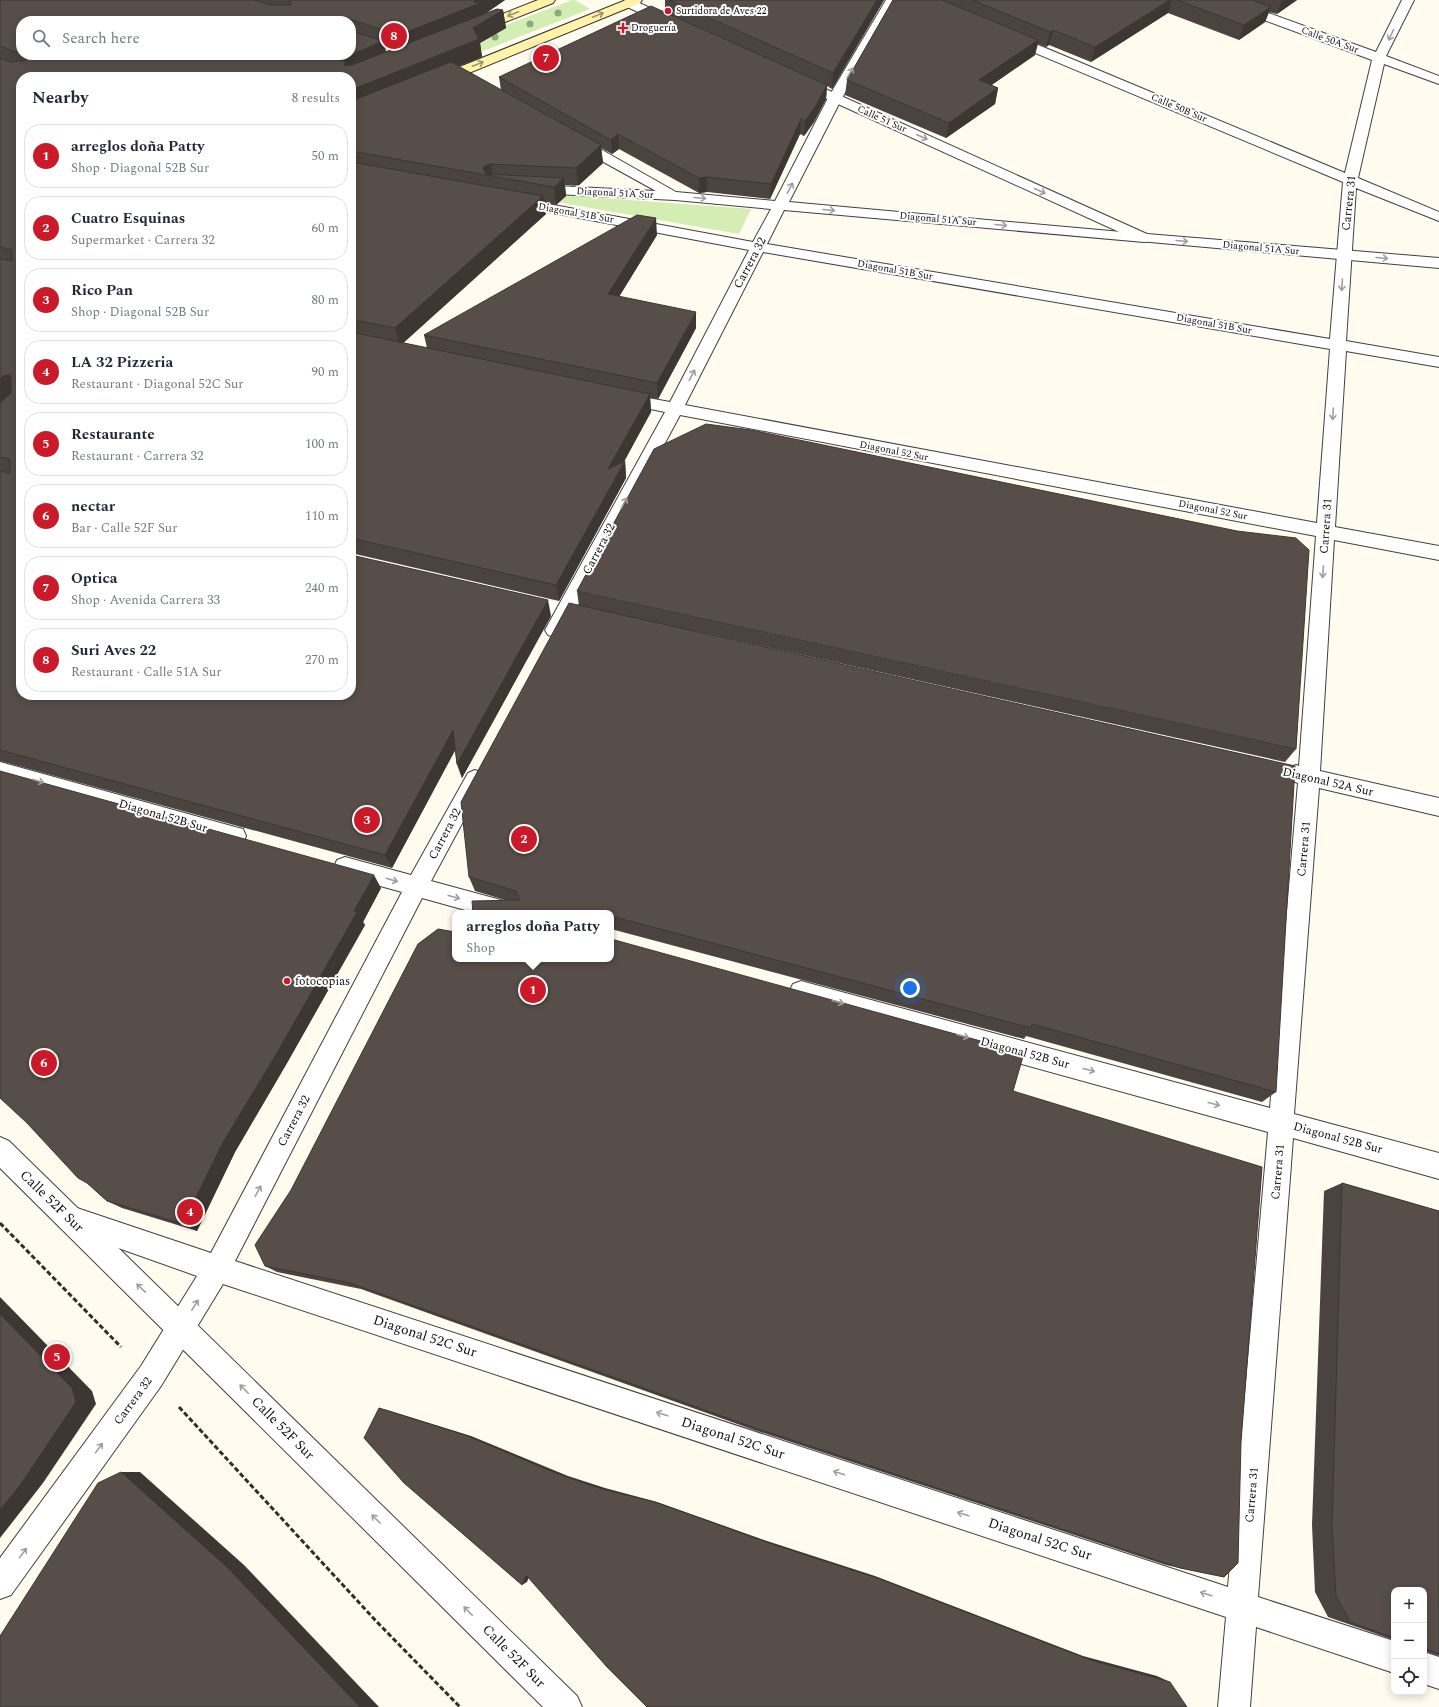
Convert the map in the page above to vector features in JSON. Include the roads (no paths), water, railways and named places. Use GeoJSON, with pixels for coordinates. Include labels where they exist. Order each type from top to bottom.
{"type":"FeatureCollection","features":[{"type":"Feature","properties":{"kind":"main road"},"geometry":{"type":"LineString","coordinates":[[461,35],[549,0]]}},
{"type":"Feature","properties":{"kind":"main road"},"geometry":{"type":"LineString","coordinates":[[428,85],[462,76],[628,1]]}},
{"type":"Feature","properties":{"kind":"street","name":"Carrera 32"},"geometry":{"type":"LineString","coordinates":[[547,646],[674,410],[835,98],[892,0]]}},
{"type":"Feature","properties":{"kind":"street","name":"Calle 50A Sur"},"geometry":{"type":"LineString","coordinates":[[1222,0],[1439,80]]}},
{"type":"Feature","properties":{"kind":"street","name":"Carrera 31"},"geometry":{"type":"LineString","coordinates":[[1234,1707],[1309,777],[1350,180],[1380,58],[1408,0]]}},
{"type":"Feature","properties":{"kind":"street"},"geometry":{"type":"LineString","coordinates":[[628,1],[679,26]]}},
{"type":"Feature","properties":{"kind":"street","name":"Calle 50B Sur"},"geometry":{"type":"LineString","coordinates":[[999,34],[1439,217]]}},
{"type":"Feature","properties":{"kind":"street","name":"Calle 51 Sur"},"geometry":{"type":"LineString","coordinates":[[786,75],[1144,238]]}},
{"type":"Feature","properties":{"kind":"street"},"geometry":{"type":"LineString","coordinates":[[564,134],[675,196]]}},
{"type":"Feature","properties":{"kind":"street","name":"Diagonal 51A Sur"},"geometry":{"type":"LineString","coordinates":[[519,188],[675,196],[1439,263]]}},
{"type":"Feature","properties":{"kind":"street","name":"Diagonal 51B Sur"},"geometry":{"type":"LineString","coordinates":[[500,199],[758,247],[1439,362]]}},
{"type":"Feature","properties":{"kind":"street","name":"Diagonal 52 Sur"},"geometry":{"type":"LineString","coordinates":[[605,395],[674,410],[1439,554]]}},
{"type":"Feature","properties":{"kind":"street","name":"Carrera 32"},"geometry":{"type":"LineString","coordinates":[[0,1584],[151,1376],[217,1269],[416,887],[483,763]]}},
{"type":"Feature","properties":{"kind":"street","name":"Diagonal 52A Sur"},"geometry":{"type":"LineString","coordinates":[[1278,770],[1439,807]]}},
{"type":"Feature","properties":{"kind":"street","name":"Diagonal 52B Sur"},"geometry":{"type":"LineString","coordinates":[[0,771],[257,843]]}},
{"type":"Feature","properties":{"kind":"street"},"geometry":{"type":"LineString","coordinates":[[326,862],[501,910]]}},
{"type":"Feature","properties":{"kind":"street","name":"Diagonal 52B Sur"},"geometry":{"type":"LineString","coordinates":[[781,986],[1439,1166]]}},
{"type":"Feature","properties":{"kind":"street","name":"Calle 52F Sur"},"geometry":{"type":"LineString","coordinates":[[0,1150],[566,1707]]}},
{"type":"Feature","properties":{"kind":"street","name":"Diagonal 52C Sur"},"geometry":{"type":"LineString","coordinates":[[71,1219],[217,1269],[497,1360],[1391,1656]]}},
{"type":"Feature","properties":{"kind":"street"},"geometry":{"type":"LineString","coordinates":[[1427,1669],[1439,1673]]}},
{"type":"Feature","properties":{"kind":"place","name":"Surtidora de Aves 22"},"geometry":{"type":"Point","coordinates":[668,11]}},
{"type":"Feature","properties":{"kind":"place","name":"Droguería"},"geometry":{"type":"Point","coordinates":[623,28]}},
{"type":"Feature","properties":{"kind":"place","name":"Suri Aves 22"},"geometry":{"type":"Point","coordinates":[394,36]}},
{"type":"Feature","properties":{"kind":"place","name":"Optica"},"geometry":{"type":"Point","coordinates":[546,58]}},
{"type":"Feature","properties":{"kind":"place","name":"Rico Pan"},"geometry":{"type":"Point","coordinates":[367,820]}},
{"type":"Feature","properties":{"kind":"place","name":"Cuatro Esquinas"},"geometry":{"type":"Point","coordinates":[524,839]}},
{"type":"Feature","properties":{"kind":"place","name":"fotocopias"},"geometry":{"type":"Point","coordinates":[287,981]}},
{"type":"Feature","properties":{"kind":"place","name":"arreglos doña Patty"},"geometry":{"type":"Point","coordinates":[533,990]}},
{"type":"Feature","properties":{"kind":"place","name":"nectar"},"geometry":{"type":"Point","coordinates":[44,1063]}},
{"type":"Feature","properties":{"kind":"place","name":"LA 32 Pizzeria"},"geometry":{"type":"Point","coordinates":[190,1212]}},
{"type":"Feature","properties":{"kind":"place","name":"Restaurante"},"geometry":{"type":"Point","coordinates":[57,1357]}}]}
